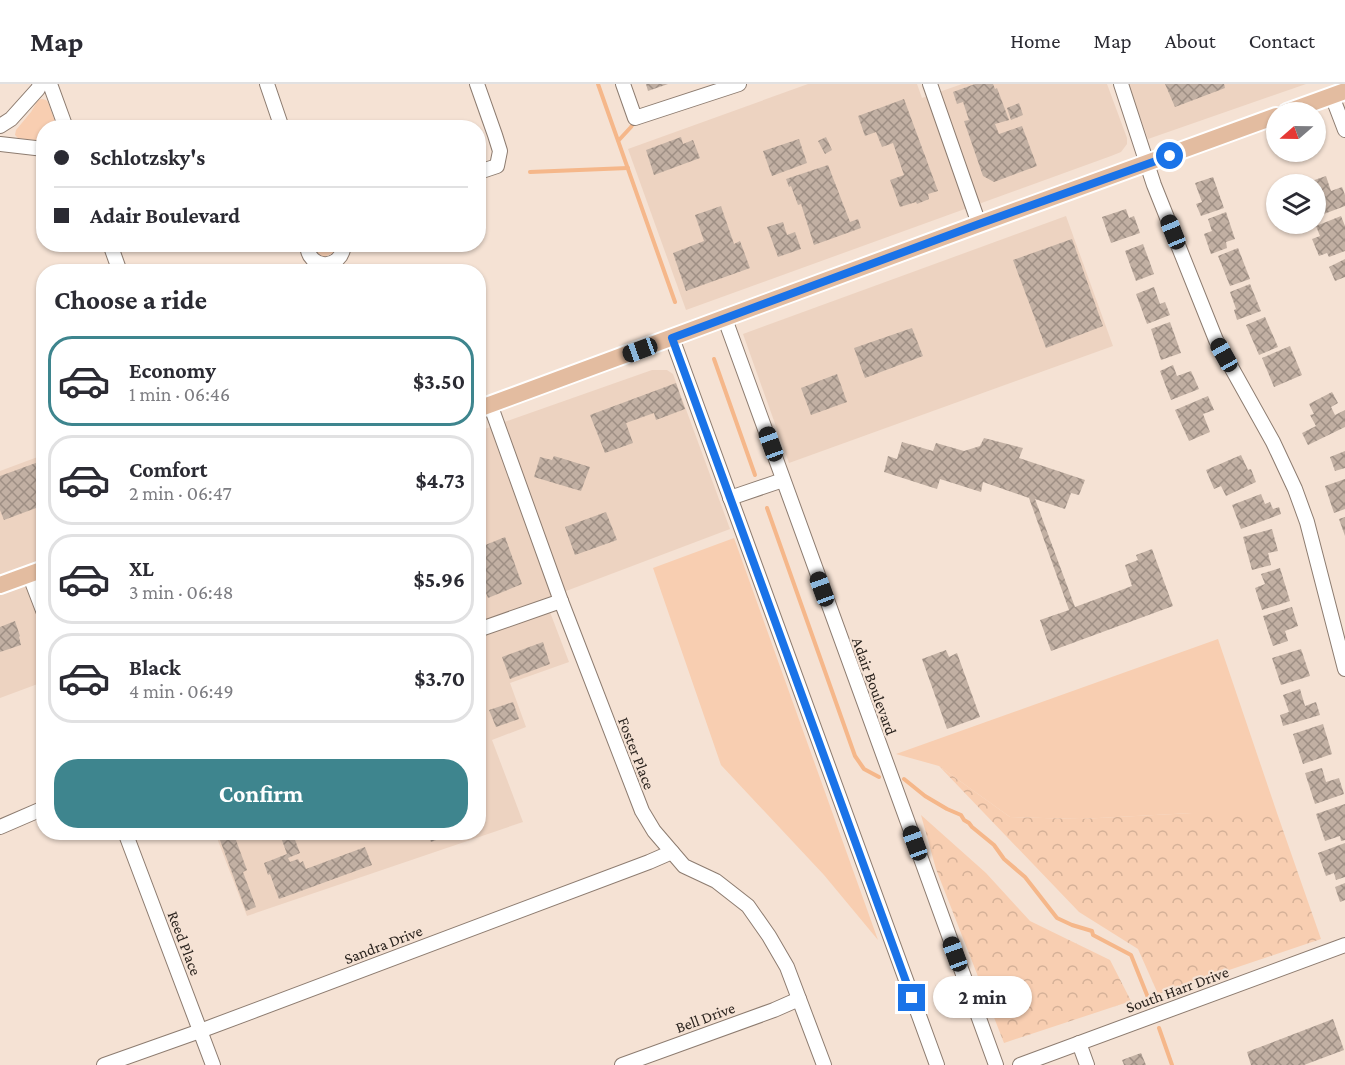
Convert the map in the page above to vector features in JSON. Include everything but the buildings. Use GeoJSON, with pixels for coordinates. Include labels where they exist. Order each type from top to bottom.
{"type":"FeatureCollection","features":[{"type":"Feature","properties":{"kind":"main road"},"geometry":{"type":"LineString","coordinates":[[1314,102],[1339,93]]}},
{"type":"Feature","properties":{"kind":"main road"},"geometry":{"type":"LineString","coordinates":[[486,405],[1266,120]]}},
{"type":"Feature","properties":{"kind":"main road"},"geometry":{"type":"LineString","coordinates":[[0,585],[36,572]]}},
{"type":"Feature","properties":{"kind":"street"},"geometry":{"type":"LineString","coordinates":[[0,126],[11,119],[40,84]]}},
{"type":"Feature","properties":{"kind":"street"},"geometry":{"type":"LineString","coordinates":[[50,84],[63,120]]}},
{"type":"Feature","properties":{"kind":"street"},"geometry":{"type":"LineString","coordinates":[[267,84],[279,120]]}},
{"type":"Feature","properties":{"kind":"street"},"geometry":{"type":"LineString","coordinates":[[477,84],[500,151],[497,166],[486,170]]}},
{"type":"Feature","properties":{"kind":"street"},"geometry":{"type":"LineString","coordinates":[[623,84],[635,118],[739,84]]}},
{"type":"Feature","properties":{"kind":"street"},"geometry":{"type":"LineString","coordinates":[[930,84],[979,224]]}},
{"type":"Feature","properties":{"kind":"street"},"geometry":{"type":"LineString","coordinates":[[1121,84],[1155,185],[1216,340],[1273,442],[1295,489],[1307,522],[1345,669]]}},
{"type":"Feature","properties":{"kind":"street"},"geometry":{"type":"LineString","coordinates":[[1339,93],[1345,130]]}},
{"type":"Feature","properties":{"kind":"street"},"geometry":{"type":"LineString","coordinates":[[0,144],[36,148]]}},
{"type":"Feature","properties":{"kind":"street"},"geometry":{"type":"LineString","coordinates":[[309,252],[316,262],[322,264]]}},
{"type":"Feature","properties":{"kind":"street"},"geometry":{"type":"LineString","coordinates":[[328,264],[336,261],[343,252]]}},
{"type":"Feature","properties":{"kind":"street","name":"Adair Boulevard"},"geometry":{"type":"LineString","coordinates":[[725,319],[996,1065]]}},
{"type":"Feature","properties":{"kind":"street"},"geometry":{"type":"LineString","coordinates":[[672,338],[937,1065]]}},
{"type":"Feature","properties":{"kind":"street","name":"Foster Place"},"geometry":{"type":"LineString","coordinates":[[486,411],[642,811],[654,831],[684,866],[716,881],[748,906],[787,967],[824,1065]]}},
{"type":"Feature","properties":{"kind":"street"},"geometry":{"type":"LineString","coordinates":[[730,498],[783,480]]}},
{"type":"Feature","properties":{"kind":"street"},"geometry":{"type":"LineString","coordinates":[[486,627],[561,602]]}},
{"type":"Feature","properties":{"kind":"street"},"geometry":{"type":"LineString","coordinates":[[0,827],[36,811]]}},
{"type":"Feature","properties":{"kind":"street","name":"Reed Place"},"geometry":{"type":"LineString","coordinates":[[128,840],[213,1065]]}},
{"type":"Feature","properties":{"kind":"street","name":"Sandra Drive"},"geometry":{"type":"LineString","coordinates":[[104,1065],[201,1031],[672,852]]}},
{"type":"Feature","properties":{"kind":"street","name":"South Harr Drive"},"geometry":{"type":"LineString","coordinates":[[1020,1065],[1345,945]]}},
{"type":"Feature","properties":{"kind":"street","name":"Bell Drive"},"geometry":{"type":"LineString","coordinates":[[622,1065],[799,999]]}},
{"type":"Feature","properties":{"kind":"street"},"geometry":{"type":"LineString","coordinates":[[1079,1043],[1087,1065]]}},
{"type":"Feature","properties":{"kind":"shaded area"},"geometry":{"type":"Polygon","coordinates":[[[808,84],[917,84],[922,98],[962,84],[1107,84],[1127,138],[1127,144],[1121,152],[1111,156],[686,310],[628,149],[808,84]]]}},
{"type":"Feature","properties":{"kind":"shaded area"},"geometry":{"type":"Polygon","coordinates":[[[1128,84],[1306,84],[1148,139],[1128,84]]]}},
{"type":"Feature","properties":{"kind":"shaded area"},"geometry":{"type":"Polygon","coordinates":[[[1066,216],[1113,346],[789,463],[743,334],[1066,216]]]}},
{"type":"Feature","properties":{"kind":"shaded area"},"geometry":{"type":"Polygon","coordinates":[[[652,370],[667,370],[673,374],[730,529],[545,599],[569,662],[510,683],[526,727],[492,740],[523,822],[486,835],[486,429],[652,370]]]}},
{"type":"Feature","properties":{"kind":"shaded area"},"geometry":{"type":"Polygon","coordinates":[[[36,458],[36,685],[0,698],[0,471],[36,458]]]}},
{"type":"Feature","properties":{"kind":"shaded area"},"geometry":{"type":"Polygon","coordinates":[[[218,840],[470,840],[247,916],[218,840]]]}},
{"type":"Feature","properties":{"kind":"green space"},"geometry":{"type":"Polygon","coordinates":[[[38,100],[48,102],[54,120],[36,120],[36,140],[18,138],[15,135],[16,130],[38,100]]]}},
{"type":"Feature","properties":{"kind":"green space"},"geometry":{"type":"Polygon","coordinates":[[[317,252],[333,252],[324,257],[317,252]]]}},
{"type":"Feature","properties":{"kind":"green space"},"geometry":{"type":"Polygon","coordinates":[[[734,538],[878,940],[824,875],[721,765],[653,568],[734,538]]]}},
{"type":"Feature","properties":{"kind":"green space"},"geometry":{"type":"Polygon","coordinates":[[[1218,639],[1277,813],[1192,813],[1080,819],[1010,817],[939,766],[896,754],[1218,639]]]}},
{"type":"Feature","properties":{"kind":"green space"},"geometry":{"type":"Polygon","coordinates":[[[939,766],[1010,817],[1080,819],[1192,813],[1277,813],[1321,939],[1158,994],[1138,949],[1079,912],[939,766]]]}},
{"type":"Feature","properties":{"kind":"green space"},"geometry":{"type":"Polygon","coordinates":[[[921,815],[986,873],[1030,921],[1110,960],[1131,1001],[1004,1043],[936,869],[921,815]]]}},
{"type":"Feature","properties":{"kind":"waterway"},"geometry":{"type":"LineString","coordinates":[[598,84],[675,302]]}},
{"type":"Feature","properties":{"kind":"waterway"},"geometry":{"type":"LineString","coordinates":[[619,140],[634,122]]}},
{"type":"Feature","properties":{"kind":"waterway"},"geometry":{"type":"LineString","coordinates":[[530,172],[628,168]]}},
{"type":"Feature","properties":{"kind":"waterway"},"geometry":{"type":"LineString","coordinates":[[714,359],[755,475]]}},
{"type":"Feature","properties":{"kind":"waterway"},"geometry":{"type":"LineString","coordinates":[[767,508],[855,756],[864,769],[879,777]]}},
{"type":"Feature","properties":{"kind":"waterway"},"geometry":{"type":"LineString","coordinates":[[904,779],[925,796],[961,815],[1025,877],[1057,918],[1092,931],[1093,935],[1131,955],[1149,1000]]}},
{"type":"Feature","properties":{"kind":"waterway"},"geometry":{"type":"LineString","coordinates":[[1159,1028],[1172,1065]]}},
{"type":"Feature","properties":{"kind":"route"},"geometry":{"type":"LineString","coordinates":[[912,998],[672,338],[1170,156]]}}]}
